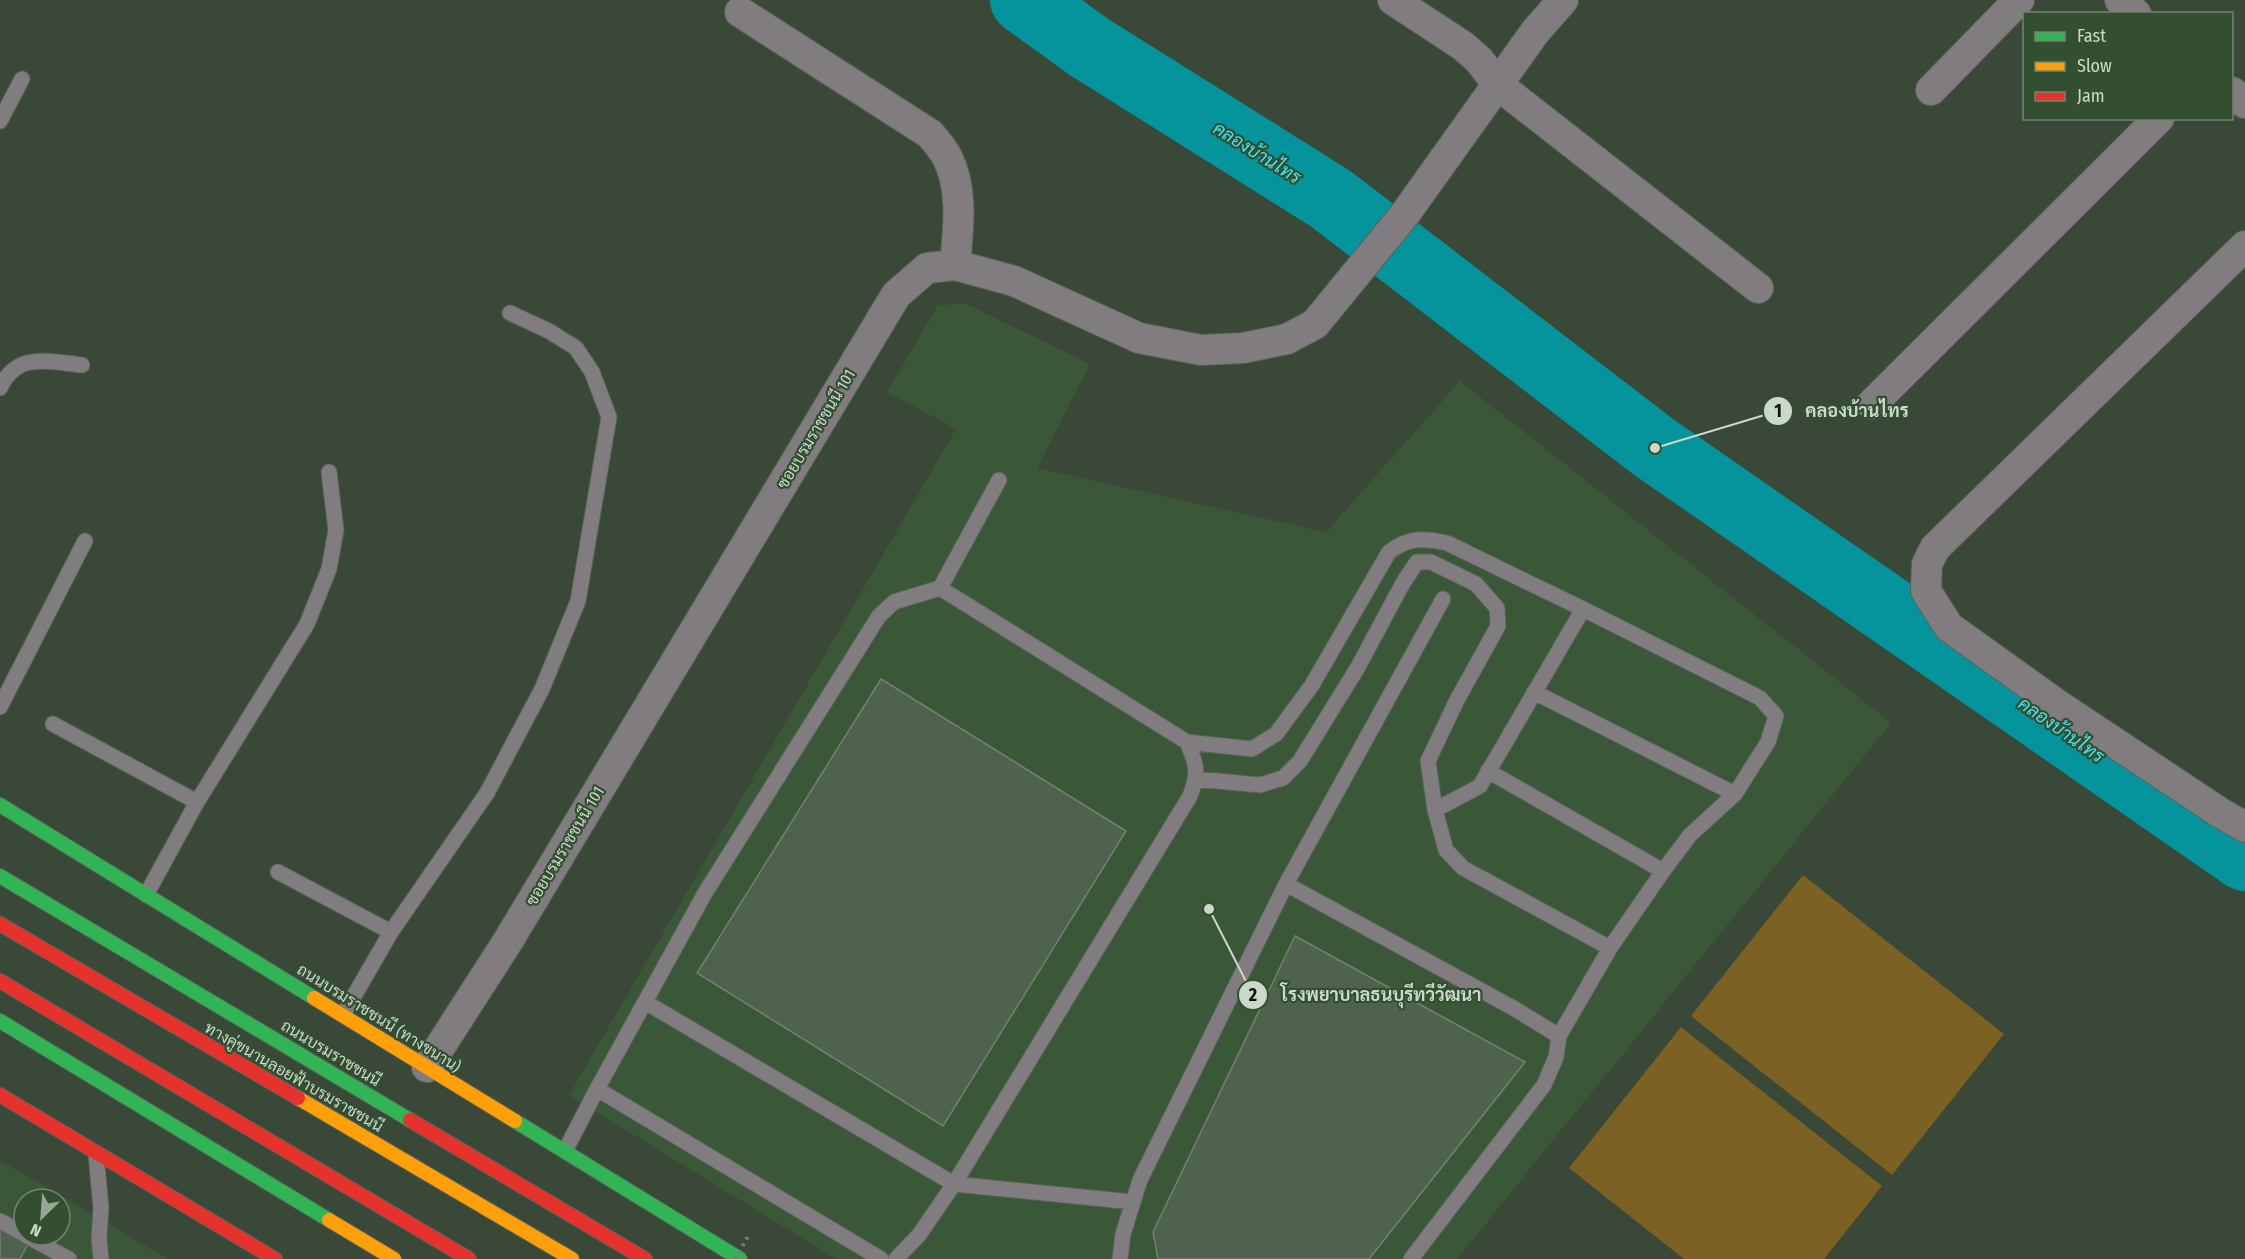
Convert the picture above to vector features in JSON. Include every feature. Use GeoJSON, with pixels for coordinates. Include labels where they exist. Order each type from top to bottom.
{"type":"FeatureCollection","features":[{"type":"Feature","properties":{"kind":"main road","name":"ถนนบรมราชชนนี (ทางขนาน)"},"geometry":{"type":"LineString","coordinates":[[0,805],[737,1259]]}},
{"type":"Feature","properties":{"kind":"main road","name":"ถนนบรมราชชนนี"},"geometry":{"type":"LineString","coordinates":[[0,876],[645,1259]]}},
{"type":"Feature","properties":{"kind":"main road","name":"ทางคู่ขนานลอยฟ้าบรมราชชนนี"},"geometry":{"type":"LineString","coordinates":[[0,924],[572,1259]]}},
{"type":"Feature","properties":{"kind":"main road"},"geometry":{"type":"LineString","coordinates":[[0,981],[470,1259]]}},
{"type":"Feature","properties":{"kind":"main road"},"geometry":{"type":"LineString","coordinates":[[0,1021],[394,1259]]}},
{"type":"Feature","properties":{"kind":"main road"},"geometry":{"type":"LineString","coordinates":[[0,1095],[275,1259]]}},
{"type":"Feature","properties":{"kind":"street"},"geometry":{"type":"LineString","coordinates":[[1393,0],[1463,46],[1479,60],[1498,85],[1758,288]]}},
{"type":"Feature","properties":{"kind":"street","name":"ซอยบรมราชชนนี 101"},"geometry":{"type":"LineString","coordinates":[[427,1067],[508,941],[896,295],[927,268],[955,265],[1014,281],[1139,338],[1201,350],[1243,348],[1287,339],[1315,324],[1405,214],[1535,32],[1563,0]]}},
{"type":"Feature","properties":{"kind":"street"},"geometry":{"type":"LineString","coordinates":[[1931,90],[2019,0]]}},
{"type":"Feature","properties":{"kind":"street"},"geometry":{"type":"LineString","coordinates":[[2120,0],[2134,12]]}},
{"type":"Feature","properties":{"kind":"street"},"geometry":{"type":"LineString","coordinates":[[740,12],[930,134],[948,157],[957,186],[958,219],[955,265]]}},
{"type":"Feature","properties":{"kind":"street"},"geometry":{"type":"LineString","coordinates":[[2233,93],[2245,103]]}},
{"type":"Feature","properties":{"kind":"street"},"geometry":{"type":"LineString","coordinates":[[1872,404],[2157,120]]}},
{"type":"Feature","properties":{"kind":"street"},"geometry":{"type":"LineString","coordinates":[[2245,246],[1935,548],[1927,564],[1926,591],[1949,627],[2055,704],[2245,827]]}},
{"type":"Feature","properties":{"kind":"lane"},"geometry":{"type":"LineString","coordinates":[[0,121],[22,79]]}},
{"type":"Feature","properties":{"kind":"lane"},"geometry":{"type":"LineString","coordinates":[[343,1015],[391,932],[487,793],[542,689],[578,601],[609,417],[592,372],[576,348],[510,313]]}},
{"type":"Feature","properties":{"kind":"lane"},"geometry":{"type":"LineString","coordinates":[[0,388],[6,375],[20,364],[33,361],[82,365]]}},
{"type":"Feature","properties":{"kind":"lane"},"geometry":{"type":"LineString","coordinates":[[146,895],[197,802],[307,624],[329,569],[336,530],[329,472]]}},
{"type":"Feature","properties":{"kind":"lane"},"geometry":{"type":"LineString","coordinates":[[940,588],[999,480]]}},
{"type":"Feature","properties":{"kind":"lane"},"geometry":{"type":"LineString","coordinates":[[565,1151],[705,893],[879,616],[894,602],[940,588],[1187,742],[1252,749],[1276,734],[1312,685],[1389,552],[1401,544],[1424,538],[1447,543],[1760,698],[1776,716],[1768,742],[1735,794],[1690,835],[1610,948],[1559,1036],[1556,1057],[1544,1085],[1411,1259]]}},
{"type":"Feature","properties":{"kind":"lane"},"geometry":{"type":"LineString","coordinates":[[0,707],[84,541]]}},
{"type":"Feature","properties":{"kind":"lane"},"geometry":{"type":"LineString","coordinates":[[1196,779],[1260,785],[1283,778],[1306,752],[1358,667],[1403,583],[1417,562],[1431,562],[1476,584],[1497,608],[1498,626],[1457,700],[1428,761],[1435,810],[1446,850],[1463,868],[1610,948]]}},
{"type":"Feature","properties":{"kind":"lane"},"geometry":{"type":"LineString","coordinates":[[1120,1259],[1123,1234],[1140,1180],[1286,884],[1443,599]]}},
{"type":"Feature","properties":{"kind":"lane"},"geometry":{"type":"LineString","coordinates":[[1435,810],[1480,786],[1583,609]]}},
{"type":"Feature","properties":{"kind":"lane"},"geometry":{"type":"LineString","coordinates":[[1534,692],[1735,794]]}},
{"type":"Feature","properties":{"kind":"lane"},"geometry":{"type":"LineString","coordinates":[[53,724],[197,802]]}},
{"type":"Feature","properties":{"kind":"lane"},"geometry":{"type":"LineString","coordinates":[[896,1259],[918,1235],[954,1184],[1190,796],[1196,779],[1197,764],[1187,742]]}},
{"type":"Feature","properties":{"kind":"lane"},"geometry":{"type":"LineString","coordinates":[[1488,771],[1663,871]]}},
{"type":"Feature","properties":{"kind":"lane"},"geometry":{"type":"LineString","coordinates":[[278,872],[391,932]]}},
{"type":"Feature","properties":{"kind":"lane"},"geometry":{"type":"LineString","coordinates":[[1286,884],[1515,1009],[1559,1036]]}},
{"type":"Feature","properties":{"kind":"lane"},"geometry":{"type":"LineString","coordinates":[[645,1002],[954,1184],[1133,1202]]}},
{"type":"Feature","properties":{"kind":"lane"},"geometry":{"type":"LineString","coordinates":[[597,1089],[881,1259]]}},
{"type":"Feature","properties":{"kind":"lane"},"geometry":{"type":"LineString","coordinates":[[96,1152],[101,1208],[99,1238],[101,1259]]}},
{"type":"Feature","properties":{"kind":"lane"},"geometry":{"type":"LineString","coordinates":[[47,1247],[69,1259]]}},
{"type":"Feature","properties":{"kind":"path"},"geometry":{"type":"LineString","coordinates":[[737,1259],[750,1233]]}},
{"type":"Feature","properties":{"kind":"shaded area"},"geometry":{"type":"Polygon","coordinates":[[[967,304],[1090,364],[1037,468],[1326,532],[1460,381],[1891,723],[1457,1259],[836,1259],[569,1095],[956,429],[887,392],[938,305],[967,304]]]}},
{"type":"Feature","properties":{"kind":"shaded area"},"geometry":{"type":"Polygon","coordinates":[[[1803,875],[2004,1034],[1892,1175],[1691,1016],[1803,875]]]}},
{"type":"Feature","properties":{"kind":"shaded area"},"geometry":{"type":"Polygon","coordinates":[[[1681,1027],[1882,1186],[1824,1259],[1684,1259],[1569,1168],[1681,1027]]]}},
{"type":"Feature","properties":{"kind":"shaded area"},"geometry":{"type":"Polygon","coordinates":[[[0,1160],[46,1187],[12,1187],[12,1247],[72,1247],[72,1202],[168,1259],[0,1259],[0,1160]]]}},
{"type":"Feature","properties":{"kind":"building"},"geometry":{"type":"Polygon","coordinates":[[[881,679],[1126,831],[943,1126],[697,973],[881,679]]]}},
{"type":"Feature","properties":{"kind":"building"},"geometry":{"type":"Polygon","coordinates":[[[1295,936],[1525,1062],[1369,1259],[1158,1259],[1153,1232],[1295,936]]]}},
{"type":"Feature","properties":{"kind":"building"},"geometry":{"type":"Polygon","coordinates":[[[0,1229],[12,1235],[12,1247],[26,1247],[20,1259],[0,1259],[0,1229]]]}},
{"type":"Feature","properties":{"kind":"waterway","name":"คลองบ้านไทร"},"geometry":{"type":"LineString","coordinates":[[1024,0],[1089,47],[1331,199],[1655,448],[2245,857]]}},
{"type":"Feature","properties":{"kind":"traffic: fast"},"geometry":{"type":"LineString","coordinates":[[0,805],[314,998]]}},
{"type":"Feature","properties":{"kind":"traffic: fast"},"geometry":{"type":"LineString","coordinates":[[0,876],[410,1120]]}},
{"type":"Feature","properties":{"kind":"traffic: fast"},"geometry":{"type":"LineString","coordinates":[[0,1021],[329,1220]]}},
{"type":"Feature","properties":{"kind":"traffic: fast"},"geometry":{"type":"LineString","coordinates":[[515,1121],[740,1259]]}},
{"type":"Feature","properties":{"kind":"traffic: slow"},"geometry":{"type":"LineString","coordinates":[[314,998],[515,1121]]}},
{"type":"Feature","properties":{"kind":"traffic: slow"},"geometry":{"type":"LineString","coordinates":[[298,1098],[572,1259]]}},
{"type":"Feature","properties":{"kind":"traffic: slow"},"geometry":{"type":"LineString","coordinates":[[329,1220],[394,1259]]}},
{"type":"Feature","properties":{"kind":"traffic: jam"},"geometry":{"type":"LineString","coordinates":[[0,924],[298,1098]]}},
{"type":"Feature","properties":{"kind":"traffic: jam"},"geometry":{"type":"LineString","coordinates":[[0,981],[469,1259]]}},
{"type":"Feature","properties":{"kind":"traffic: jam"},"geometry":{"type":"LineString","coordinates":[[0,1095],[275,1259]]}},
{"type":"Feature","properties":{"kind":"traffic: jam"},"geometry":{"type":"LineString","coordinates":[[410,1120],[645,1259]]}},
{"type":"Feature","properties":{"kind":"place","name":"คลองบ้านไทร"},"geometry":{"type":"Point","coordinates":[1655,448]}},
{"type":"Feature","properties":{"kind":"place","name":"โรงพยาบาลธนบุรีทวีวัฒนา"},"geometry":{"type":"Point","coordinates":[1209,909]}}]}
